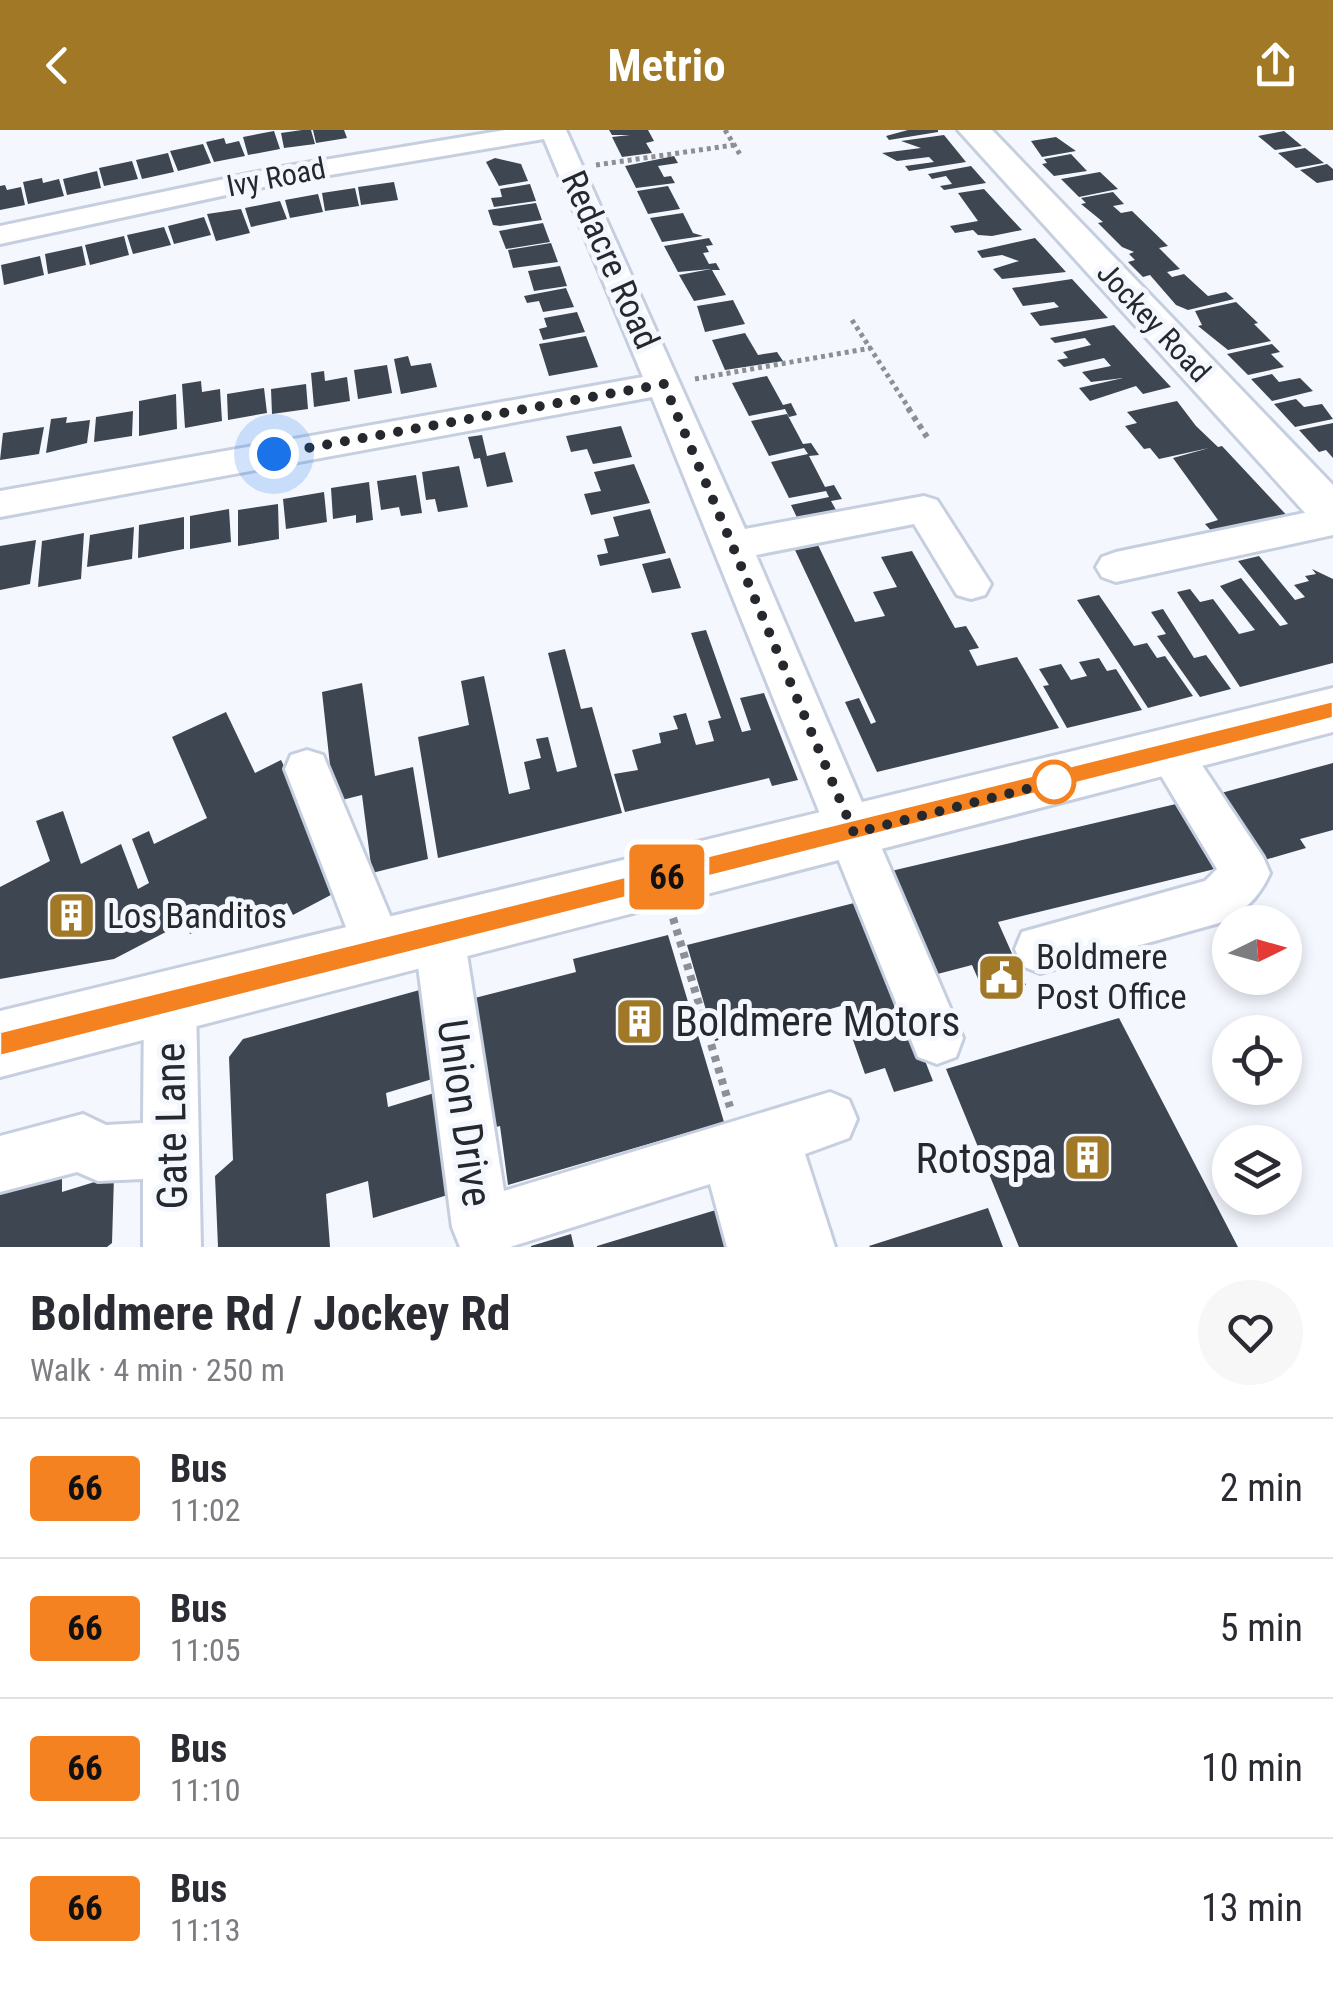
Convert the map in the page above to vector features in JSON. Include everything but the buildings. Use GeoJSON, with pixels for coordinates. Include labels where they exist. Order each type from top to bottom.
{"type":"FeatureCollection","features":[{"type":"Feature","properties":{"kind":"main road","name":"Jockey Road"},"geometry":{"type":"LineString","coordinates":[[974,130],[1333,518]]}},
{"type":"Feature","properties":{"kind":"main road"},"geometry":{"type":"LineString","coordinates":[[0,1044],[1170,754],[1333,710]]}},
{"type":"Feature","properties":{"kind":"street","name":"Redacre Road"},"geometry":{"type":"LineString","coordinates":[[553,130],[733,545],[937,1038]]}},
{"type":"Feature","properties":{"kind":"street","name":"Ivy Road"},"geometry":{"type":"LineString","coordinates":[[0,235],[282,175],[553,130]]}},
{"type":"Feature","properties":{"kind":"street"},"geometry":{"type":"LineString","coordinates":[[0,504],[664,384]]}},
{"type":"Feature","properties":{"kind":"street"},"geometry":{"type":"LineString","coordinates":[[733,545],[924,509],[971,584]]}},
{"type":"Feature","properties":{"kind":"street"},"geometry":{"type":"LineString","coordinates":[[1116,568],[1333,518]]}},
{"type":"Feature","properties":{"kind":"street"},"geometry":{"type":"LineString","coordinates":[[1040,949],[1218,900],[1246,873],[1170,754]]}},
{"type":"Feature","properties":{"kind":"street"},"geometry":{"type":"LineString","coordinates":[[307,768],[379,949]]}},
{"type":"Feature","properties":{"kind":"street","name":"Union Drive"},"geometry":{"type":"LineString","coordinates":[[439,934],[480,1227],[830,1119]]}},
{"type":"Feature","properties":{"kind":"street","name":"Gate Lane"},"geometry":{"type":"LineString","coordinates":[[170,1004],[172,1247]]}},
{"type":"Feature","properties":{"kind":"street"},"geometry":{"type":"LineString","coordinates":[[0,1164],[83,1142],[98,1153],[172,1150]]}},
{"type":"Feature","properties":{"kind":"street"},"geometry":{"type":"LineString","coordinates":[[748,1146],[756,1247]]}},
{"type":"Feature","properties":{"kind":"street"},"geometry":{"type":"LineString","coordinates":[[748,1146],[806,1247]]}},
{"type":"Feature","properties":{"kind":"path"},"geometry":{"type":"LineString","coordinates":[[725,130],[741,156]]}},
{"type":"Feature","properties":{"kind":"path"},"geometry":{"type":"LineString","coordinates":[[570,168],[734,144]]}},
{"type":"Feature","properties":{"kind":"path"},"geometry":{"type":"LineString","coordinates":[[852,320],[927,438]]}},
{"type":"Feature","properties":{"kind":"path"},"geometry":{"type":"LineString","coordinates":[[664,384],[871,348]]}},
{"type":"Feature","properties":{"kind":"path"},"geometry":{"type":"LineString","coordinates":[[662,878],[748,1146]]}},
{"type":"Feature","properties":{"kind":"bus line","name":"66"},"geometry":{"type":"LineString","coordinates":[[0,1044],[1170,754],[1333,710]]}},
{"type":"Feature","properties":{"kind":"place","name":"Los Banditos"},"geometry":{"type":"Point","coordinates":[72,916]}},
{"type":"Feature","properties":{"kind":"place","name":"Boldmere Post Office"},"geometry":{"type":"Point","coordinates":[1001,977]}},
{"type":"Feature","properties":{"kind":"place","name":"Boldmere Motors"},"geometry":{"type":"Point","coordinates":[640,1021]}},
{"type":"Feature","properties":{"kind":"place","name":"Rotospa"},"geometry":{"type":"Point","coordinates":[1087,1158]}},
{"type":"Feature","properties":{"kind":"route"},"geometry":{"type":"LineString","coordinates":[[274,454],[664,384],[854,833],[1054,782]]}}]}
